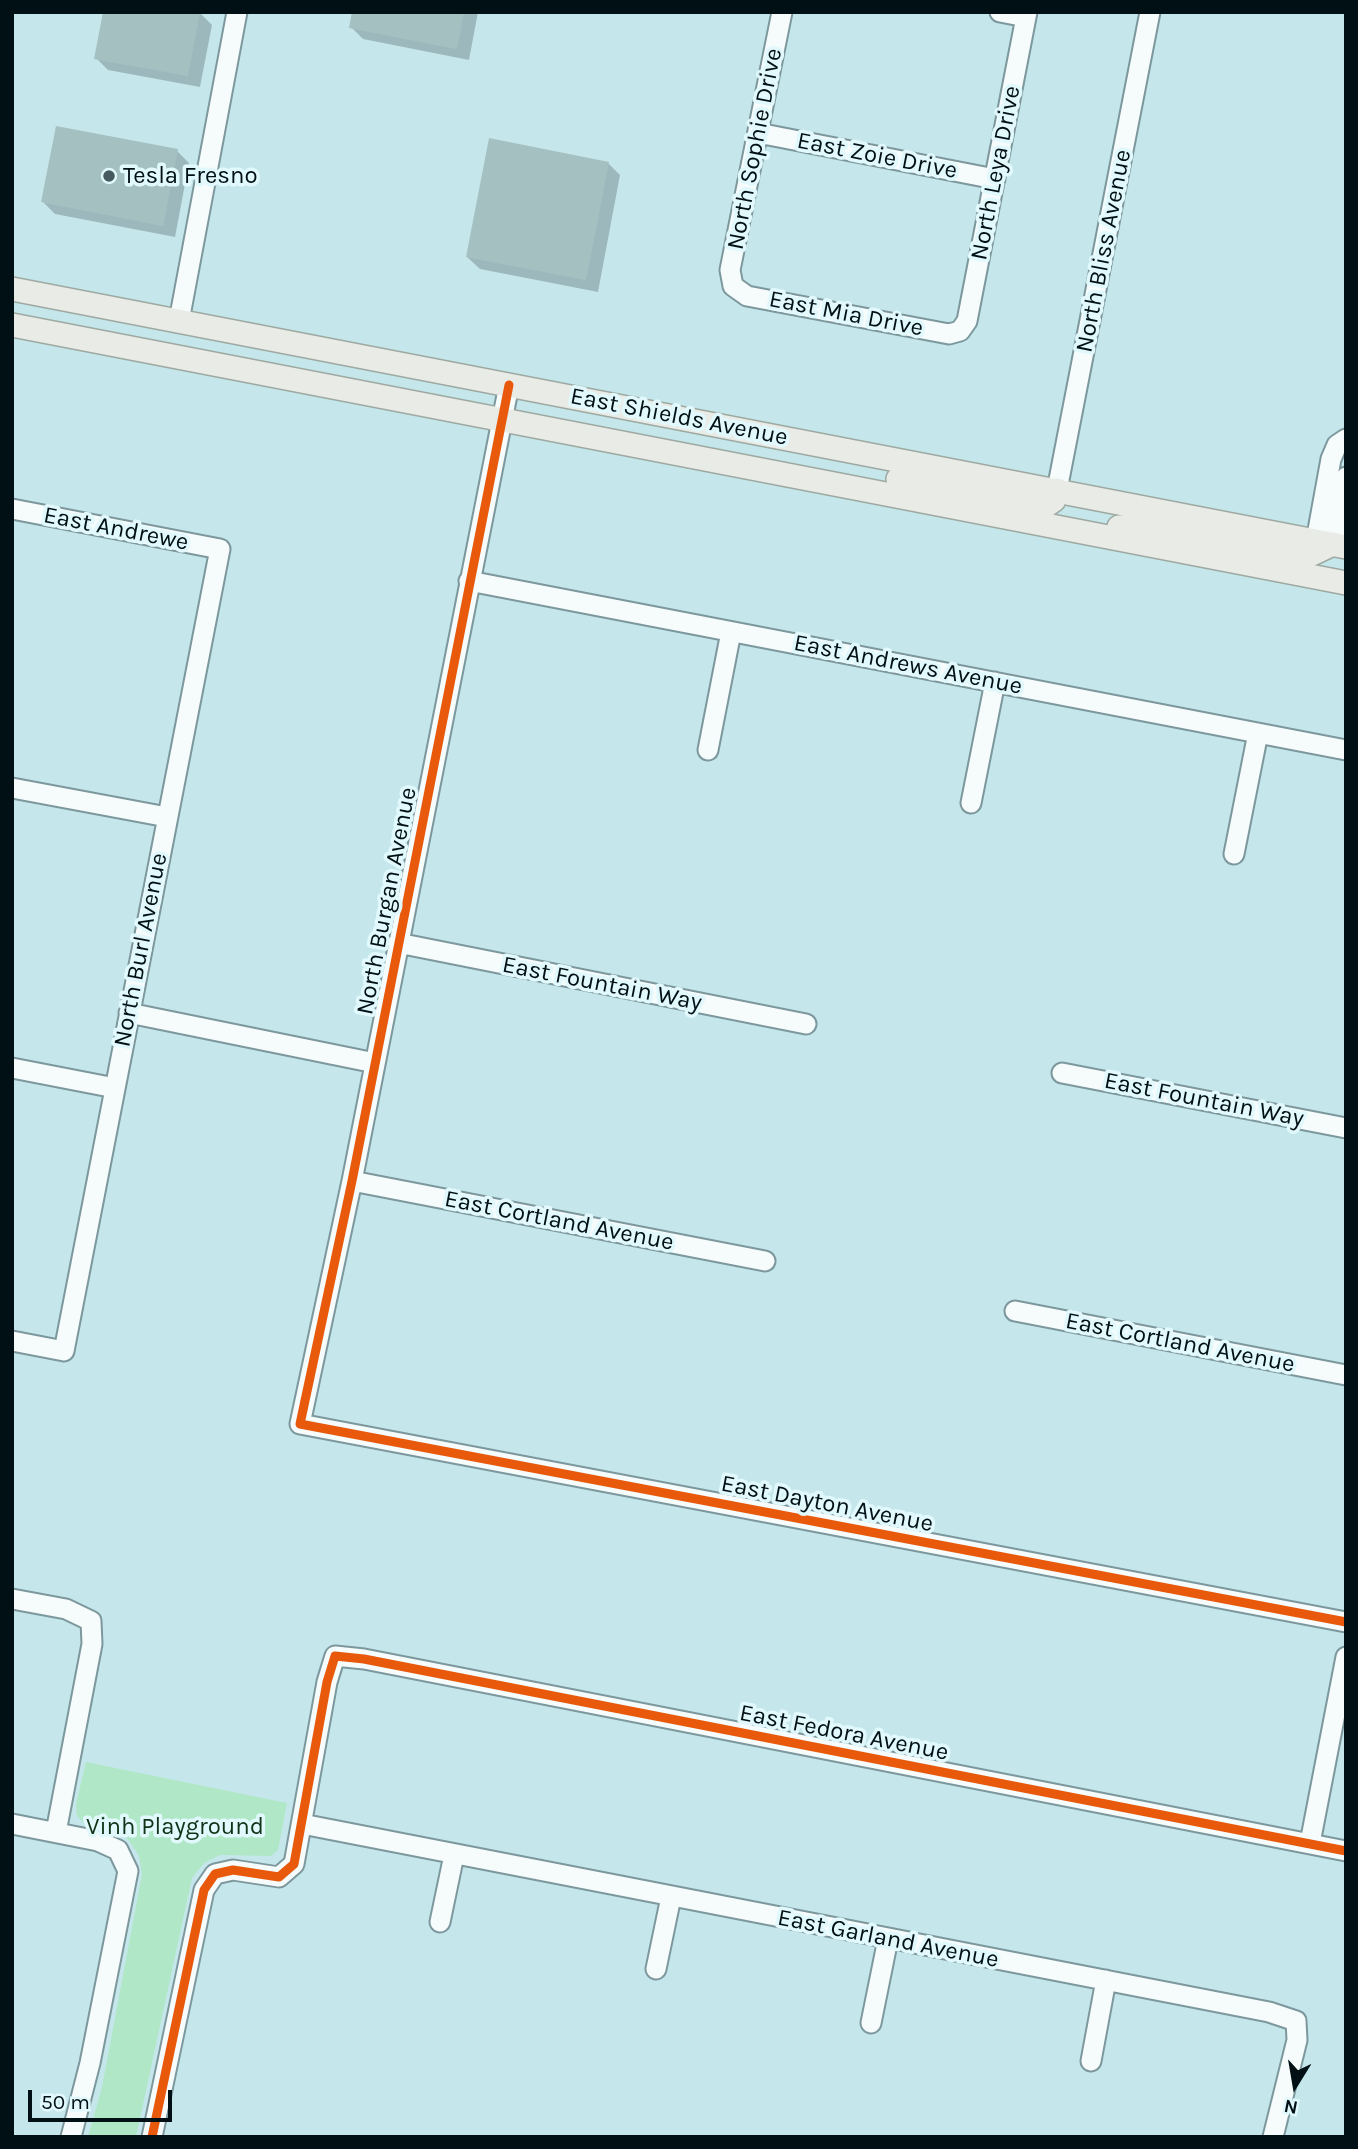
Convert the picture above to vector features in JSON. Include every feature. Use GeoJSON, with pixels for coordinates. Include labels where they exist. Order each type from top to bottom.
{"type":"FeatureCollection","features":[{"type":"Feature","properties":{"kind":"main road","name":"East Shields Avenue"},"geometry":{"type":"LineString","coordinates":[[12,289],[1331,544]]}},
{"type":"Feature","properties":{"kind":"main road","name":"East Shields Avenue"},"geometry":{"type":"LineString","coordinates":[[12,325],[1346,583]]}},
{"type":"Feature","properties":{"kind":"main road"},"geometry":{"type":"LineString","coordinates":[[793,474],[883,476],[1044,507],[1054,500],[1057,490]]}},
{"type":"Feature","properties":{"kind":"main road"},"geometry":{"type":"LineString","coordinates":[[1056,526],[1144,527],[1297,555],[1310,555],[1331,544]]}},
{"type":"Feature","properties":{"kind":"street"},"geometry":{"type":"LineString","coordinates":[[179,321],[237,12]]}},
{"type":"Feature","properties":{"kind":"street","name":"North Sophie Drive"},"geometry":{"type":"LineString","coordinates":[[733,286],[730,270],[782,12]]}},
{"type":"Feature","properties":{"kind":"street"},"geometry":{"type":"LineString","coordinates":[[1000,12],[1027,15]]}},
{"type":"Feature","properties":{"kind":"street","name":"North Bliss Avenue"},"geometry":{"type":"LineString","coordinates":[[1057,490],[1150,12]]}},
{"type":"Feature","properties":{"kind":"street","name":"North Leya Drive"},"geometry":{"type":"LineString","coordinates":[[960,331],[967,321],[1027,15]]}},
{"type":"Feature","properties":{"kind":"street","name":"East Zoie Drive"},"geometry":{"type":"LineString","coordinates":[[758,133],[995,179]]}},
{"type":"Feature","properties":{"kind":"street","name":"East Mia Drive"},"geometry":{"type":"LineString","coordinates":[[733,286],[747,296],[949,334],[960,331]]}},
{"type":"Feature","properties":{"kind":"street","name":"North Burgan Avenue"},"geometry":{"type":"LineString","coordinates":[[300,1424],[352,1181],[509,384]]}},
{"type":"Feature","properties":{"kind":"street"},"geometry":{"type":"LineString","coordinates":[[1331,544],[1331,460],[1337,445],[1346,439]]}},
{"type":"Feature","properties":{"kind":"street"},"geometry":{"type":"LineString","coordinates":[[1331,544],[1346,477]]}},
{"type":"Feature","properties":{"kind":"street","name":"East Andrewe"},"geometry":{"type":"LineString","coordinates":[[12,509],[220,550]]}},
{"type":"Feature","properties":{"kind":"street","name":"North Burl Avenue"},"geometry":{"type":"LineString","coordinates":[[12,1341],[64,1351],[220,550]]}},
{"type":"Feature","properties":{"kind":"street","name":"East Andrews Avenue"},"geometry":{"type":"LineString","coordinates":[[470,582],[1346,750]]}},
{"type":"Feature","properties":{"kind":"street"},"geometry":{"type":"LineString","coordinates":[[708,750],[732,632]]}},
{"type":"Feature","properties":{"kind":"street"},"geometry":{"type":"LineString","coordinates":[[971,803],[995,682]]}},
{"type":"Feature","properties":{"kind":"street"},"geometry":{"type":"LineString","coordinates":[[1234,854],[1258,733]]}},
{"type":"Feature","properties":{"kind":"street"},"geometry":{"type":"LineString","coordinates":[[12,788],[167,817]]}},
{"type":"Feature","properties":{"kind":"street","name":"East Fountain Way"},"geometry":{"type":"LineString","coordinates":[[398,943],[806,1024]]}},
{"type":"Feature","properties":{"kind":"street"},"geometry":{"type":"LineString","coordinates":[[129,1013],[375,1063]]}},
{"type":"Feature","properties":{"kind":"street"},"geometry":{"type":"LineString","coordinates":[[12,1068],[115,1088]]}},
{"type":"Feature","properties":{"kind":"street","name":"East Fountain Way"},"geometry":{"type":"LineString","coordinates":[[1062,1073],[1346,1128]]}},
{"type":"Feature","properties":{"kind":"street","name":"East Cortland Avenue"},"geometry":{"type":"LineString","coordinates":[[352,1181],[765,1261]]}},
{"type":"Feature","properties":{"kind":"street","name":"East Cortland Avenue"},"geometry":{"type":"LineString","coordinates":[[1015,1311],[1346,1375]]}},
{"type":"Feature","properties":{"kind":"street","name":"East Dayton Avenue"},"geometry":{"type":"LineString","coordinates":[[300,1424],[1346,1622]]}},
{"type":"Feature","properties":{"kind":"street"},"geometry":{"type":"LineString","coordinates":[[12,1599],[66,1609],[90,1621],[92,1644],[55,1832]]}},
{"type":"Feature","properties":{"kind":"street","name":"East Fedora Avenue"},"geometry":{"type":"LineString","coordinates":[[302,1824],[327,1682],[335,1656],[378,1661],[1346,1851]]}},
{"type":"Feature","properties":{"kind":"street"},"geometry":{"type":"LineString","coordinates":[[1310,1843],[1346,1657]]}},
{"type":"Feature","properties":{"kind":"street"},"geometry":{"type":"LineString","coordinates":[[12,1824],[98,1841],[118,1850],[128,1871],[90,2063],[71,2137]]}},
{"type":"Feature","properties":{"kind":"street"},"geometry":{"type":"LineString","coordinates":[[152,2137],[204,1890],[215,1874],[233,1870],[279,1877],[294,1864],[302,1824]]}},
{"type":"Feature","properties":{"kind":"street","name":"East Garland Avenue"},"geometry":{"type":"LineString","coordinates":[[302,1824],[1269,2012],[1296,2021],[1297,2040],[1273,2137]]}},
{"type":"Feature","properties":{"kind":"street"},"geometry":{"type":"LineString","coordinates":[[440,1922],[454,1855]]}},
{"type":"Feature","properties":{"kind":"street"},"geometry":{"type":"LineString","coordinates":[[656,1969],[671,1897]]}},
{"type":"Feature","properties":{"kind":"street"},"geometry":{"type":"LineString","coordinates":[[871,2023],[888,1939]]}},
{"type":"Feature","properties":{"kind":"street"},"geometry":{"type":"LineString","coordinates":[[1091,2061],[1106,1980]]}},
{"type":"Feature","properties":{"kind":"green space","name":"Vinh Playground"},"geometry":{"type":"Polygon","coordinates":[[[86,1762],[287,1803],[278,1850],[271,1856],[220,1855],[204,1863],[192,1878],[136,2137],[88,2137],[102,2087],[142,1874],[139,1856],[128,1839],[112,1831],[85,1824],[77,1816],[76,1804],[86,1762]]]}},
{"type":"Feature","properties":{"kind":"building"},"geometry":{"type":"Polygon","coordinates":[[[103,12],[200,12],[188,76],[94,59],[103,12]]]}},
{"type":"Feature","properties":{"kind":"building"},"geometry":{"type":"Polygon","coordinates":[[[352,12],[464,12],[457,49],[349,28],[352,12]]]}},
{"type":"Feature","properties":{"kind":"building","name":"Tesla Fresno"},"geometry":{"type":"Polygon","coordinates":[[[56,126],[178,149],[163,226],[41,202],[56,126]]]}},
{"type":"Feature","properties":{"kind":"building"},"geometry":{"type":"Polygon","coordinates":[[[489,138],[609,162],[586,280],[466,257],[489,138]]]}},
{"type":"Feature","properties":{"kind":"cycle path"},"geometry":{"type":"LineString","coordinates":[[509,385],[352,1181],[300,1424],[1346,1622]]}},
{"type":"Feature","properties":{"kind":"cycle path"},"geometry":{"type":"LineString","coordinates":[[152,2137],[204,1890],[215,1874],[233,1870],[279,1877],[294,1864],[327,1682],[335,1656],[364,1659],[1346,1851]]}},
{"type":"Feature","properties":{"kind":"place","name":"Tesla Fresno"},"geometry":{"type":"Point","coordinates":[109,176]}}]}
